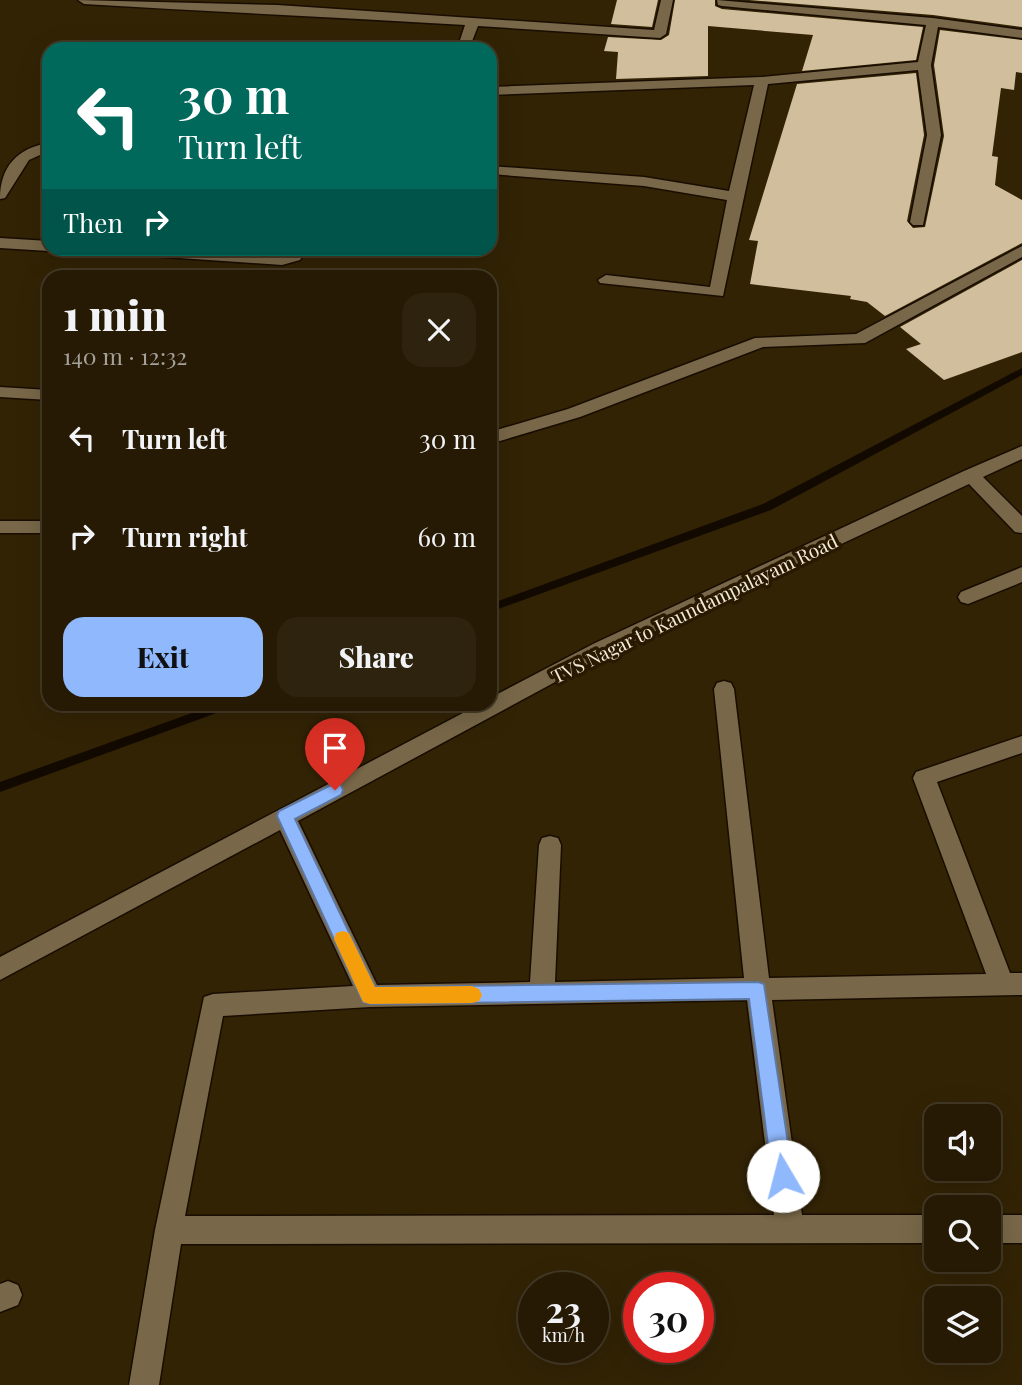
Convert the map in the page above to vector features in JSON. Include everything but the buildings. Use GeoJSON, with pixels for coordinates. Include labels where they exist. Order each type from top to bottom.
{"type":"FeatureCollection","features":[{"type":"Feature","properties":{"kind":"street"},"geometry":{"type":"LineString","coordinates":[[84,0],[223,9],[278,5],[369,15],[660,34],[667,0]]}},
{"type":"Feature","properties":{"kind":"street"},"geometry":{"type":"LineString","coordinates":[[369,15],[370,0]]}},
{"type":"Feature","properties":{"kind":"street"},"geometry":{"type":"LineString","coordinates":[[722,2],[933,22],[1022,34]]}},
{"type":"Feature","properties":{"kind":"street"},"geometry":{"type":"LineString","coordinates":[[466,42],[473,21]]}},
{"type":"Feature","properties":{"kind":"street"},"geometry":{"type":"LineString","coordinates":[[918,222],[934,135],[924,65],[933,22]]}},
{"type":"Feature","properties":{"kind":"street"},"geometry":{"type":"LineString","coordinates":[[497,91],[762,81],[924,65]]}},
{"type":"Feature","properties":{"kind":"street"},"geometry":{"type":"LineString","coordinates":[[606,280],[717,293],[735,197],[762,81]]}},
{"type":"Feature","properties":{"kind":"street"},"geometry":{"type":"LineString","coordinates":[[0,195],[23,156],[30,150],[42,148]]}},
{"type":"Feature","properties":{"kind":"street"},"geometry":{"type":"LineString","coordinates":[[497,170],[611,177],[706,190],[735,197]]}},
{"type":"Feature","properties":{"kind":"street"},"geometry":{"type":"LineString","coordinates":[[0,243],[42,246]]}},
{"type":"Feature","properties":{"kind":"street"},"geometry":{"type":"LineString","coordinates":[[497,436],[574,413],[761,342],[859,339],[1022,251]]}},
{"type":"Feature","properties":{"kind":"street"},"geometry":{"type":"LineString","coordinates":[[230,256],[282,260],[295,256]]}},
{"type":"Feature","properties":{"kind":"street"},"geometry":{"type":"LineString","coordinates":[[0,392],[42,395]]}},
{"type":"Feature","properties":{"kind":"street","name":"TVS Nagar to Kaundampalayam Road"},"geometry":{"type":"LineString","coordinates":[[497,704],[600,649],[1022,452]]}},
{"type":"Feature","properties":{"kind":"street"},"geometry":{"type":"LineString","coordinates":[[970,475],[1022,527]]}},
{"type":"Feature","properties":{"kind":"street"},"geometry":{"type":"LineString","coordinates":[[0,527],[42,527]]}},
{"type":"Feature","properties":{"kind":"street"},"geometry":{"type":"LineString","coordinates":[[968,597],[1022,574]]}},
{"type":"Feature","properties":{"kind":"street"},"geometry":{"type":"LineString","coordinates":[[724,689],[758,990],[790,1229]]}},
{"type":"Feature","properties":{"kind":"street","name":"TVS Nagar to Kaundampalayam Road"},"geometry":{"type":"LineString","coordinates":[[0,969],[483,711]]}},
{"type":"Feature","properties":{"kind":"street"},"geometry":{"type":"LineString","coordinates":[[144,1385],[169,1230],[213,1004],[370,996],[1012,984],[924,778],[1022,744]]}},
{"type":"Feature","properties":{"kind":"street"},"geometry":{"type":"LineString","coordinates":[[285,816],[370,996]]}},
{"type":"Feature","properties":{"kind":"street"},"geometry":{"type":"LineString","coordinates":[[542,994],[550,845]]}},
{"type":"Feature","properties":{"kind":"street"},"geometry":{"type":"LineString","coordinates":[[169,1230],[924,1229]]}},
{"type":"Feature","properties":{"kind":"street"},"geometry":{"type":"LineString","coordinates":[[1001,1229],[1022,1229]]}},
{"type":"Feature","properties":{"kind":"waterway"},"geometry":{"type":"LineString","coordinates":[[497,605],[767,507],[1022,371]]}},
{"type":"Feature","properties":{"kind":"waterway"},"geometry":{"type":"LineString","coordinates":[[0,787],[210,711]]}},
{"type":"Feature","properties":{"kind":"slow traffic"},"geometry":{"type":"LineString","coordinates":[[343,939],[370,996],[472,995]]}},
{"type":"Feature","properties":{"kind":"route"},"geometry":{"type":"LineString","coordinates":[[335,790],[285,816],[370,996],[758,990],[783,1176]]}}]}
